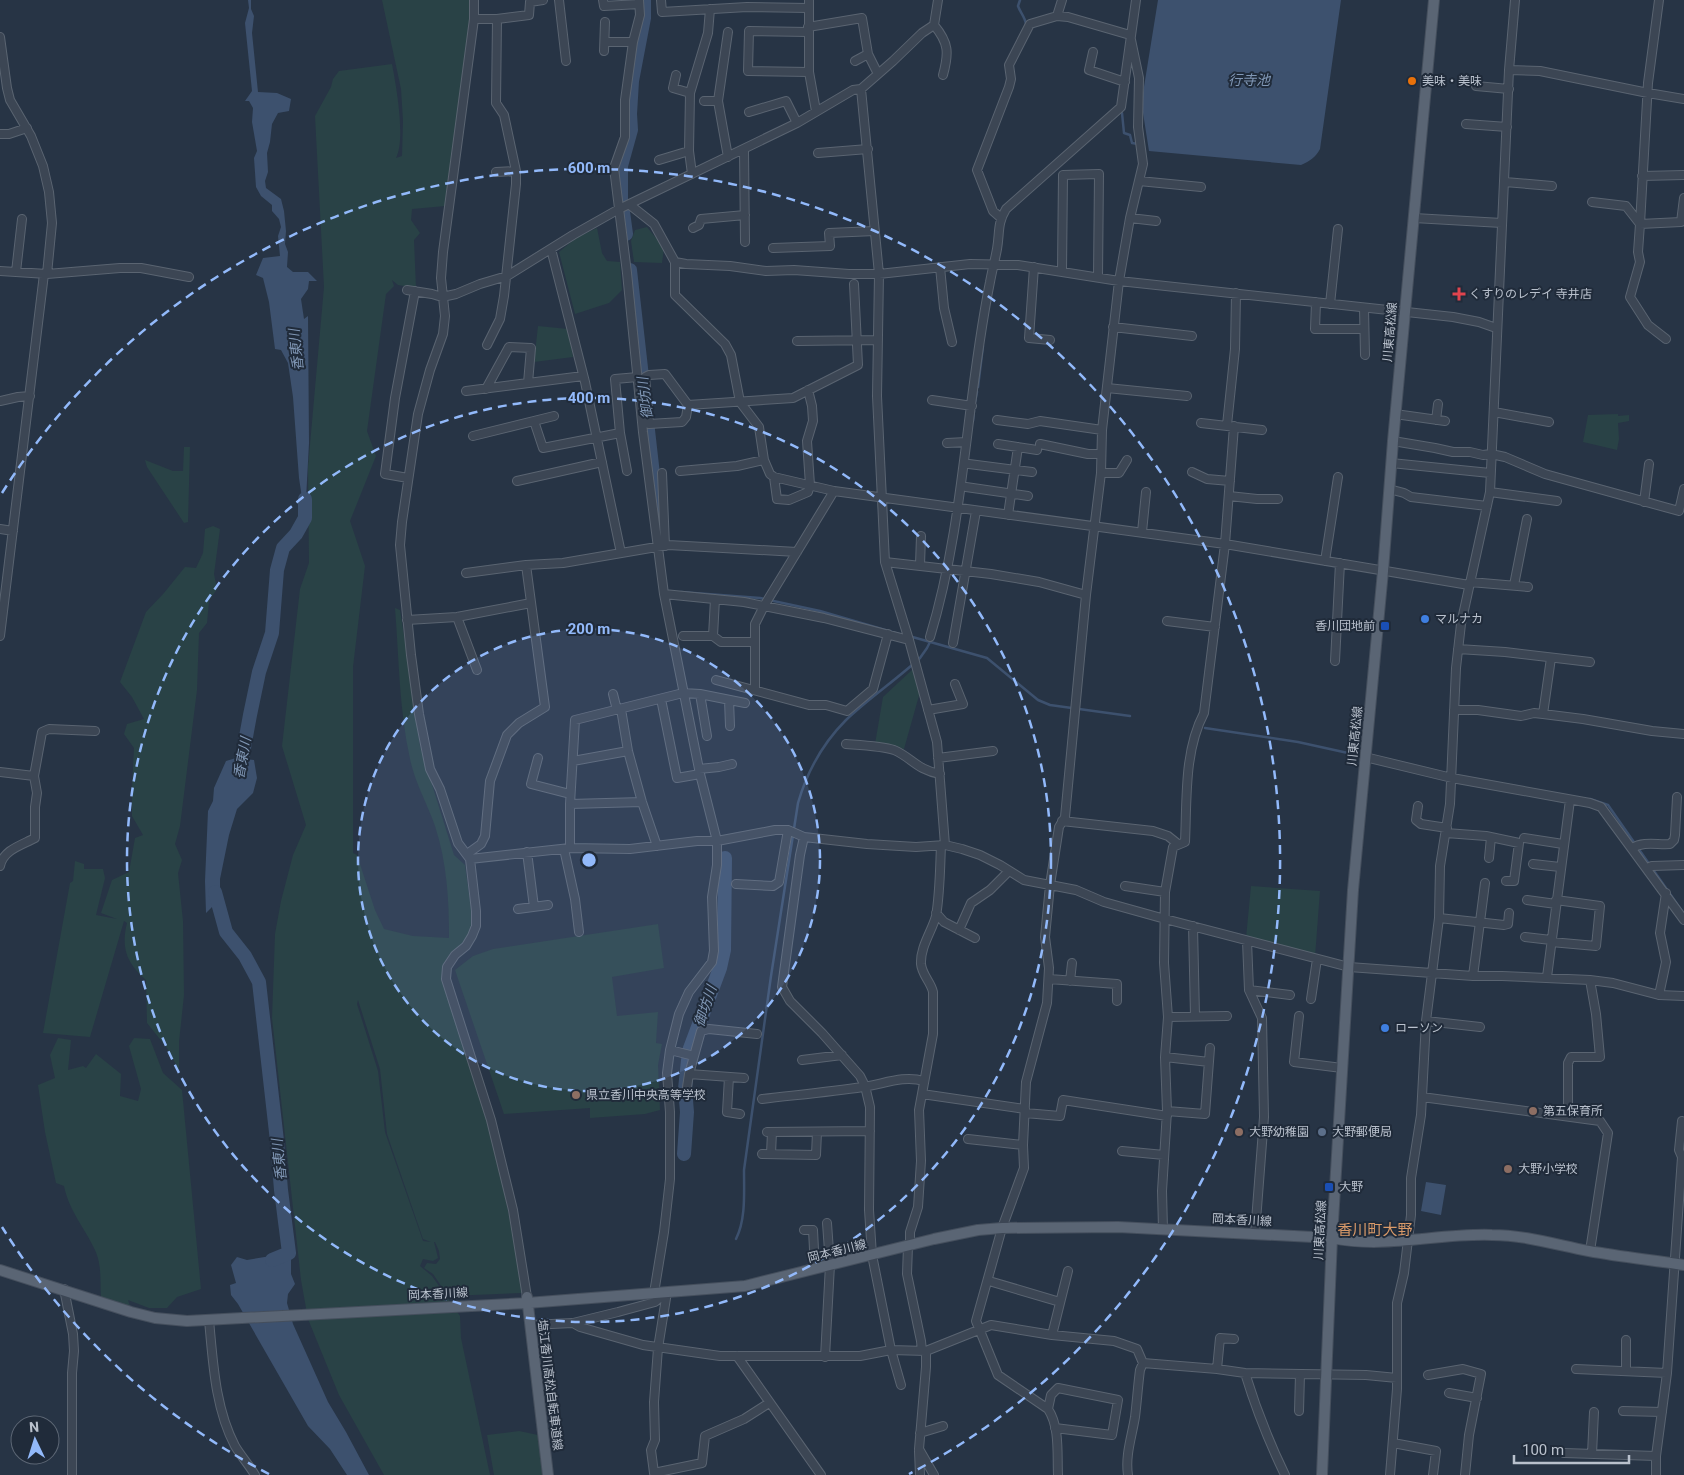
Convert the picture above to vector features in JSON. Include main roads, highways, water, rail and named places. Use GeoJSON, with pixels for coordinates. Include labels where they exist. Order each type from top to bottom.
{"type":"FeatureCollection","features":[{"type":"Feature","properties":{"kind":"main road","name":"川東高松線"},"geometry":{"type":"LineString","coordinates":[[1322,1475],[1332,1238],[1352,890],[1383,571],[1395,414],[1434,0]]}},
{"type":"Feature","properties":{"kind":"main road","name":"岡本香川線"},"geometry":{"type":"LineString","coordinates":[[0,1270],[131,1312],[155,1318],[187,1321],[745,1286],[956,1235],[1002,1228],[1118,1227],[1332,1238],[1346,1241],[1407,1241],[1492,1235],[1525,1237],[1590,1251],[1679,1264]]}},
{"type":"Feature","properties":{"kind":"main road","name":"塩江香川高松自転車道線"},"geometry":{"type":"LineString","coordinates":[[527,1300],[548,1475]]}},
{"type":"Feature","properties":{"kind":"water"},"geometry":{"type":"Polygon","coordinates":[[[248,0],[251,0],[251,9],[254,16],[252,33],[258,92],[277,93],[291,99],[289,111],[278,113],[272,124],[267,153],[268,172],[265,181],[266,188],[281,199],[286,231],[285,244],[288,252],[287,267],[293,272],[308,272],[317,281],[309,281],[308,289],[301,299],[304,319],[308,316],[309,443],[305,518],[299,478],[293,397],[288,363],[281,350],[275,349],[269,302],[263,278],[256,275],[263,258],[280,256],[278,236],[281,227],[279,219],[272,211],[272,205],[261,196],[256,187],[254,158],[257,151],[252,122],[253,108],[249,101],[245,101],[252,91],[245,23],[249,8],[248,0]]]}},
{"type":"Feature","properties":{"kind":"water","name":"行寺池"},"geometry":{"type":"Polygon","coordinates":[[[1158,0],[1341,0],[1320,149],[1315,157],[1301,165],[1149,151],[1143,113],[1143,93],[1158,0]]]}},
{"type":"Feature","properties":{"kind":"water"},"geometry":{"type":"Polygon","coordinates":[[[236,758],[254,760],[257,778],[253,793],[237,809],[229,835],[220,879],[220,909],[212,907],[206,913],[205,881],[208,811],[213,801],[214,788],[226,761],[236,758]]]}},
{"type":"Feature","properties":{"kind":"water"},"geometry":{"type":"Polygon","coordinates":[[[1426,1182],[1446,1185],[1441,1215],[1421,1211],[1426,1182]]]}},
{"type":"Feature","properties":{"kind":"water"},"geometry":{"type":"Polygon","coordinates":[[[289,1253],[291,1256],[291,1274],[295,1284],[288,1294],[287,1303],[293,1324],[328,1402],[369,1475],[347,1475],[330,1449],[308,1426],[231,1295],[230,1285],[236,1283],[231,1265],[237,1257],[247,1260],[289,1253]]]}},
{"type":"Feature","properties":{"kind":"waterway","name":"御坊川"},"geometry":{"type":"LineString","coordinates":[[621,199],[621,166],[631,130],[632,81],[644,18],[644,0]]}},
{"type":"Feature","properties":{"kind":"waterway"},"geometry":{"type":"LineString","coordinates":[[1020,0],[1018,6],[1026,24]]}},
{"type":"Feature","properties":{"kind":"waterway"},"geometry":{"type":"LineString","coordinates":[[1122,113],[1124,133],[1130,135],[1132,143],[1138,144]]}},
{"type":"Feature","properties":{"kind":"waterway","name":"御坊川"},"geometry":{"type":"LineString","coordinates":[[623,212],[626,234]]}},
{"type":"Feature","properties":{"kind":"waterway","name":"御坊川"},"geometry":{"type":"LineString","coordinates":[[630,270],[658,519]]}},
{"type":"Feature","properties":{"kind":"waterway"},"geometry":{"type":"LineString","coordinates":[[978,387],[983,346]]}},
{"type":"Feature","properties":{"kind":"waterway"},"geometry":{"type":"LineString","coordinates":[[975,402],[977,392]]}},
{"type":"Feature","properties":{"kind":"waterway"},"geometry":{"type":"LineString","coordinates":[[973,421],[974,411]]}},
{"type":"Feature","properties":{"kind":"waterway","name":"香東川"},"geometry":{"type":"LineString","coordinates":[[239,775],[259,672],[272,633],[277,570],[283,548],[296,534],[305,518],[305,499]]}},
{"type":"Feature","properties":{"kind":"waterway"},"geometry":{"type":"LineString","coordinates":[[681,592],[760,598],[820,611],[899,634]]}},
{"type":"Feature","properties":{"kind":"waterway"},"geometry":{"type":"LineString","coordinates":[[909,636],[987,658],[1038,700],[1050,705],[1130,716]]}},
{"type":"Feature","properties":{"kind":"waterway"},"geometry":{"type":"LineString","coordinates":[[736,1239],[743,1214],[744,1170],[771,976],[798,803],[811,769],[830,738],[846,720],[920,658],[932,638]]}},
{"type":"Feature","properties":{"kind":"waterway"},"geometry":{"type":"LineString","coordinates":[[1205,728],[1298,742],[1357,755]]}},
{"type":"Feature","properties":{"kind":"waterway"},"geometry":{"type":"LineString","coordinates":[[1590,799],[1608,805],[1684,914]]}},
{"type":"Feature","properties":{"kind":"waterway","name":"御坊川"},"geometry":{"type":"LineString","coordinates":[[684,1154],[687,1112],[685,1089],[689,1051],[720,968],[724,950],[725,858]]}},
{"type":"Feature","properties":{"kind":"waterway","name":"香東川"},"geometry":{"type":"LineString","coordinates":[[215,892],[226,932],[245,956],[259,982],[289,1253],[272,1260]]}},
{"type":"Feature","properties":{"kind":"place","name":"美味・美味"},"geometry":{"type":"Point","coordinates":[1412,81]}},
{"type":"Feature","properties":{"kind":"place","name":"くすりのレデイ 寺井店"},"geometry":{"type":"Point","coordinates":[1459,294]}},
{"type":"Feature","properties":{"kind":"place","name":"マルナカ"},"geometry":{"type":"Point","coordinates":[1425,619]}},
{"type":"Feature","properties":{"kind":"place","name":"香川団地前"},"geometry":{"type":"Point","coordinates":[1385,626]}},
{"type":"Feature","properties":{"kind":"place","name":"ローソン"},"geometry":{"type":"Point","coordinates":[1385,1028]}},
{"type":"Feature","properties":{"kind":"place","name":"県立香川中央高等学校"},"geometry":{"type":"Point","coordinates":[576,1095]}},
{"type":"Feature","properties":{"kind":"place","name":"第五保育所"},"geometry":{"type":"Point","coordinates":[1533,1111]}},
{"type":"Feature","properties":{"kind":"place","name":"大野幼稚園"},"geometry":{"type":"Point","coordinates":[1239,1132]}},
{"type":"Feature","properties":{"kind":"place","name":"大野郵便局"},"geometry":{"type":"Point","coordinates":[1322,1132]}},
{"type":"Feature","properties":{"kind":"place","name":"大野小学校"},"geometry":{"type":"Point","coordinates":[1508,1169]}},
{"type":"Feature","properties":{"kind":"place","name":"大野"},"geometry":{"type":"Point","coordinates":[1329,1187]}},
{"type":"Feature","properties":{"kind":"district","name":"香川町大野"},"geometry":{"type":"Point","coordinates":[1375,1230]}}]}
